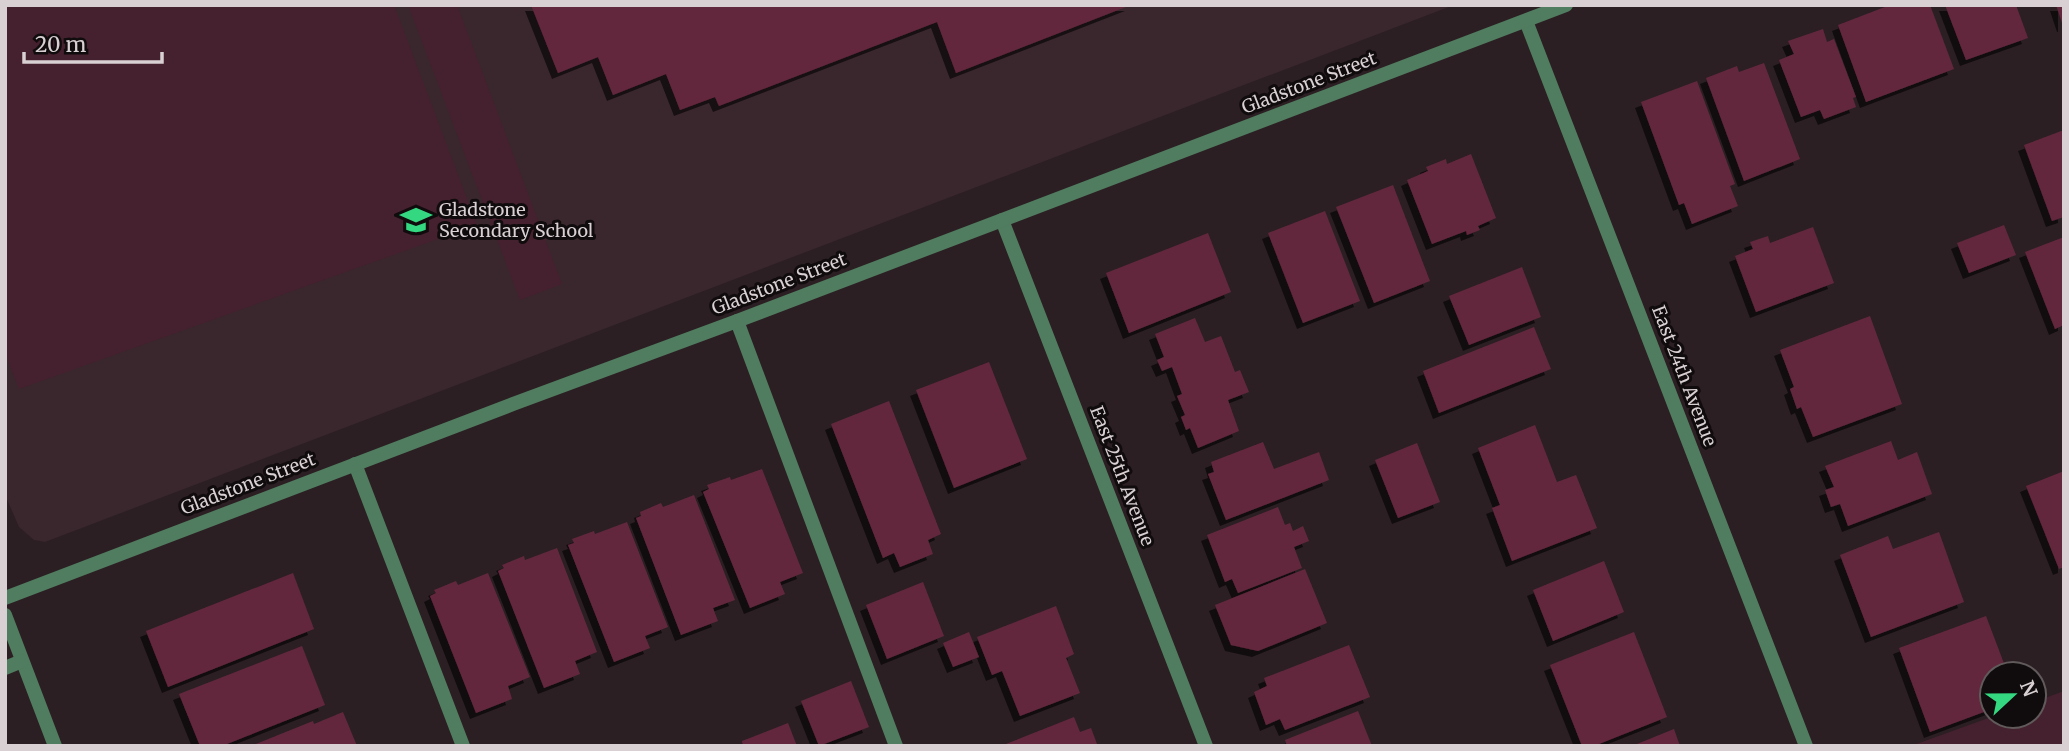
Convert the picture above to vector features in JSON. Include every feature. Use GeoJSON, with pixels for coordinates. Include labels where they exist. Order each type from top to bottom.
{"type":"FeatureCollection","features":[{"type":"Feature","properties":{"kind":"street","name":"Gladstone Street"},"geometry":{"type":"LineString","coordinates":[[5,598],[1566,5]]}},
{"type":"Feature","properties":{"kind":"street","name":"East 24th Avenue"},"geometry":{"type":"LineString","coordinates":[[1526,21],[1806,746]]}},
{"type":"Feature","properties":{"kind":"street","name":"East 25th Avenue"},"geometry":{"type":"LineString","coordinates":[[1002,220],[1206,746]]}},
{"type":"Feature","properties":{"kind":"street"},"geometry":{"type":"LineString","coordinates":[[737,321],[897,746]]}},
{"type":"Feature","properties":{"kind":"street"},"geometry":{"type":"LineString","coordinates":[[355,464],[463,746]]}},
{"type":"Feature","properties":{"kind":"street"},"geometry":{"type":"LineString","coordinates":[[5,615],[55,746]]}},
{"type":"Feature","properties":{"kind":"street"},"geometry":{"type":"LineString","coordinates":[[5,668],[23,661]]}},
{"type":"Feature","properties":{"kind":"shaded area","name":"Gladstone Secondary School"},"geometry":{"type":"Polygon","coordinates":[[[5,5],[1454,5],[45,542],[34,540],[19,527],[5,495],[5,5]]]}},
{"type":"Feature","properties":{"kind":"shaded area"},"geometry":{"type":"Polygon","coordinates":[[[5,5],[394,5],[477,225],[19,389],[5,353],[5,5]]]}},
{"type":"Feature","properties":{"kind":"shaded area"},"geometry":{"type":"Polygon","coordinates":[[[408,5],[457,5],[562,284],[520,300],[408,5]]]}},
{"type":"Feature","properties":{"kind":"shaded area"},"geometry":{"type":"Polygon","coordinates":[[[2064,691],[2064,746],[1911,746],[1978,722],[1978,730],[2048,730],[2048,697],[2064,691]]]}},
{"type":"Feature","properties":{"kind":"building"},"geometry":{"type":"Polygon","coordinates":[[[531,5],[1131,5],[956,73],[937,22],[719,106],[715,97],[680,110],[666,74],[613,95],[598,57],[558,73],[531,5]]]}},
{"type":"Feature","properties":{"kind":"building"},"geometry":{"type":"Polygon","coordinates":[[[1890,5],[1930,5],[1954,69],[1866,102],[1838,25],[1890,5]]]}},
{"type":"Feature","properties":{"kind":"building"},"geometry":{"type":"Polygon","coordinates":[[[1945,5],[2016,5],[2028,38],[1966,60],[1945,5]]]}},
{"type":"Feature","properties":{"kind":"building"},"geometry":{"type":"Polygon","coordinates":[[[2056,5],[2064,5],[2064,26],[2063,26],[2056,5]]]}},
{"type":"Feature","properties":{"kind":"building"},"geometry":{"type":"Polygon","coordinates":[[[1823,29],[1827,42],[1834,39],[1856,97],[1853,98],[1856,107],[1824,119],[1820,110],[1801,117],[1779,60],[1794,54],[1788,41],[1823,29]]]}},
{"type":"Feature","properties":{"kind":"building"},"geometry":{"type":"Polygon","coordinates":[[[1764,63],[1800,159],[1744,181],[1706,78],[1737,66],[1739,72],[1764,63]]]}},
{"type":"Feature","properties":{"kind":"building"},"geometry":{"type":"Polygon","coordinates":[[[1697,81],[1735,184],[1730,186],[1738,206],[1692,224],[1684,203],[1679,205],[1641,102],[1697,81]]]}},
{"type":"Feature","properties":{"kind":"building"},"geometry":{"type":"Polygon","coordinates":[[[2064,130],[2064,217],[2052,221],[2024,145],[2064,130]]]}},
{"type":"Feature","properties":{"kind":"building"},"geometry":{"type":"Polygon","coordinates":[[[1471,154],[1496,218],[1478,226],[1480,230],[1467,235],[1466,231],[1432,244],[1407,180],[1428,171],[1426,167],[1446,159],[1447,164],[1471,154]]]}},
{"type":"Feature","properties":{"kind":"building"},"geometry":{"type":"Polygon","coordinates":[[[1393,185],[1430,281],[1374,303],[1336,207],[1393,185]]]}},
{"type":"Feature","properties":{"kind":"building"},"geometry":{"type":"Polygon","coordinates":[[[1325,211],[1360,301],[1303,323],[1268,233],[1325,211]]]}},
{"type":"Feature","properties":{"kind":"building"},"geometry":{"type":"Polygon","coordinates":[[[2004,225],[2016,255],[1969,273],[1957,243],[2004,225]]]}},
{"type":"Feature","properties":{"kind":"building"},"geometry":{"type":"Polygon","coordinates":[[[1813,227],[1834,283],[1756,312],[1735,256],[1753,249],[1750,242],[1768,236],[1770,243],[1813,227]]]}},
{"type":"Feature","properties":{"kind":"building"},"geometry":{"type":"Polygon","coordinates":[[[1208,233],[1231,292],[1129,333],[1106,273],[1208,233]]]}},
{"type":"Feature","properties":{"kind":"building"},"geometry":{"type":"Polygon","coordinates":[[[2064,237],[2064,325],[2055,329],[2025,252],[2064,237]]]}},
{"type":"Feature","properties":{"kind":"building"},"geometry":{"type":"Polygon","coordinates":[[[1522,267],[1541,317],[1469,345],[1449,296],[1522,267]]]}},
{"type":"Feature","properties":{"kind":"building"},"geometry":{"type":"Polygon","coordinates":[[[1870,316],[1902,404],[1813,437],[1801,407],[1797,409],[1790,389],[1794,387],[1780,350],[1870,316]]]}},
{"type":"Feature","properties":{"kind":"building"},"geometry":{"type":"Polygon","coordinates":[[[1195,318],[1205,342],[1221,336],[1235,372],[1240,370],[1249,392],[1228,400],[1239,431],[1198,448],[1190,428],[1186,430],[1181,417],[1185,415],[1177,396],[1182,394],[1172,367],[1162,371],[1157,360],[1164,357],[1155,334],[1195,318]]]}},
{"type":"Feature","properties":{"kind":"building"},"geometry":{"type":"Polygon","coordinates":[[[1534,327],[1551,369],[1439,413],[1423,371],[1534,327]]]}},
{"type":"Feature","properties":{"kind":"building"},"geometry":{"type":"Polygon","coordinates":[[[989,362],[1027,459],[954,488],[916,390],[989,362]]]}},
{"type":"Feature","properties":{"kind":"building"},"geometry":{"type":"Polygon","coordinates":[[[889,401],[941,534],[928,540],[933,554],[900,567],[894,553],[883,558],[831,424],[889,401]]]}},
{"type":"Feature","properties":{"kind":"building"},"geometry":{"type":"Polygon","coordinates":[[[1535,425],[1557,482],[1576,475],[1597,528],[1512,561],[1492,508],[1500,505],[1478,448],[1535,425]]]}},
{"type":"Feature","properties":{"kind":"building"},"geometry":{"type":"Polygon","coordinates":[[[1891,441],[1898,460],[1917,452],[1932,494],[1848,526],[1840,504],[1831,507],[1825,490],[1834,487],[1825,466],[1891,441]]]}},
{"type":"Feature","properties":{"kind":"building"},"geometry":{"type":"Polygon","coordinates":[[[1263,442],[1274,469],[1319,452],[1329,480],[1226,520],[1208,474],[1214,472],[1211,462],[1263,442]]]}},
{"type":"Feature","properties":{"kind":"building"},"geometry":{"type":"Polygon","coordinates":[[[1417,443],[1440,502],[1398,518],[1375,460],[1417,443]]]}},
{"type":"Feature","properties":{"kind":"building"},"geometry":{"type":"Polygon","coordinates":[[[762,469],[803,573],[780,582],[785,594],[750,608],[703,492],[709,489],[707,485],[762,469]]]}},
{"type":"Feature","properties":{"kind":"building"},"geometry":{"type":"Polygon","coordinates":[[[2064,471],[2064,567],[2059,569],[2026,486],[2064,471]]]}},
{"type":"Feature","properties":{"kind":"building"},"geometry":{"type":"Polygon","coordinates":[[[694,495],[735,600],[713,608],[718,621],[681,635],[636,518],[641,516],[640,512],[661,503],[663,507],[694,495]]]}},
{"type":"Feature","properties":{"kind":"building"},"geometry":{"type":"Polygon","coordinates":[[[1278,507],[1285,525],[1290,523],[1293,531],[1303,526],[1309,541],[1294,547],[1302,568],[1238,593],[1232,579],[1225,582],[1207,535],[1278,507]]]}},
{"type":"Feature","properties":{"kind":"building"},"geometry":{"type":"Polygon","coordinates":[[[627,522],[668,627],[645,636],[650,648],[614,662],[568,545],[574,543],[572,539],[627,522]]]}},
{"type":"Feature","properties":{"kind":"building"},"geometry":{"type":"Polygon","coordinates":[[[1939,532],[1964,602],[1871,637],[1840,555],[1888,536],[1893,549],[1939,532]]]}},
{"type":"Feature","properties":{"kind":"building"},"geometry":{"type":"Polygon","coordinates":[[[557,548],[597,652],[575,661],[580,674],[544,688],[498,571],[504,568],[502,565],[524,556],[525,560],[557,548]]]}},
{"type":"Feature","properties":{"kind":"building"},"geometry":{"type":"Polygon","coordinates":[[[1604,561],[1624,612],[1553,641],[1533,590],[1604,561]]]}},
{"type":"Feature","properties":{"kind":"building"},"geometry":{"type":"Polygon","coordinates":[[[1305,569],[1327,623],[1258,651],[1231,645],[1215,605],[1305,569]]]}},
{"type":"Feature","properties":{"kind":"building"},"geometry":{"type":"Polygon","coordinates":[[[293,573],[314,629],[168,687],[146,631],[293,573]]]}},
{"type":"Feature","properties":{"kind":"building"},"geometry":{"type":"Polygon","coordinates":[[[488,573],[530,677],[508,686],[512,699],[476,713],[430,596],[436,593],[434,590],[456,581],[458,585],[488,573]]]}},
{"type":"Feature","properties":{"kind":"building"},"geometry":{"type":"Polygon","coordinates":[[[923,582],[944,636],[887,659],[866,605],[923,582]]]}},
{"type":"Feature","properties":{"kind":"building"},"geometry":{"type":"Polygon","coordinates":[[[1056,606],[1074,654],[1066,658],[1080,693],[1020,716],[1002,671],[992,675],[977,637],[1056,606]]]}},
{"type":"Feature","properties":{"kind":"building"},"geometry":{"type":"Polygon","coordinates":[[[1986,616],[2003,660],[1978,660],[1978,714],[1930,732],[1899,648],[1986,616]]]}},
{"type":"Feature","properties":{"kind":"building"},"geometry":{"type":"Polygon","coordinates":[[[969,632],[979,657],[953,667],[943,643],[969,632]]]}},
{"type":"Feature","properties":{"kind":"building"},"geometry":{"type":"Polygon","coordinates":[[[1634,632],[1667,717],[1594,746],[1582,746],[1550,665],[1634,632]]]}},
{"type":"Feature","properties":{"kind":"building"},"geometry":{"type":"Polygon","coordinates":[[[1349,645],[1370,697],[1285,730],[1280,719],[1266,725],[1254,692],[1267,686],[1264,678],[1349,645]]]}},
{"type":"Feature","properties":{"kind":"building"},"geometry":{"type":"Polygon","coordinates":[[[302,646],[325,705],[222,746],[200,746],[179,694],[302,646]]]}},
{"type":"Feature","properties":{"kind":"building"},"geometry":{"type":"Polygon","coordinates":[[[851,681],[869,727],[819,746],[801,701],[851,681]]]}},
{"type":"Feature","properties":{"kind":"building"},"geometry":{"type":"Polygon","coordinates":[[[1358,711],[1372,746],[1287,746],[1285,740],[1358,711]]]}},
{"type":"Feature","properties":{"kind":"building"},"geometry":{"type":"Polygon","coordinates":[[[343,712],[357,746],[251,746],[313,721],[314,724],[343,712]]]}},
{"type":"Feature","properties":{"kind":"building"},"geometry":{"type":"Polygon","coordinates":[[[1074,717],[1080,732],[1091,728],[1097,744],[1001,746],[1074,717]]]}},
{"type":"Feature","properties":{"kind":"building"},"geometry":{"type":"Polygon","coordinates":[[[788,723],[797,746],[743,746],[742,741],[788,723]]]}},
{"type":"Feature","properties":{"kind":"building"},"geometry":{"type":"Polygon","coordinates":[[[1674,729],[1680,746],[1632,746],[1674,729]]]}},
{"type":"Feature","properties":{"kind":"place","name":"Gladstone Secondary School"},"geometry":{"type":"Point","coordinates":[416,220]}}]}
